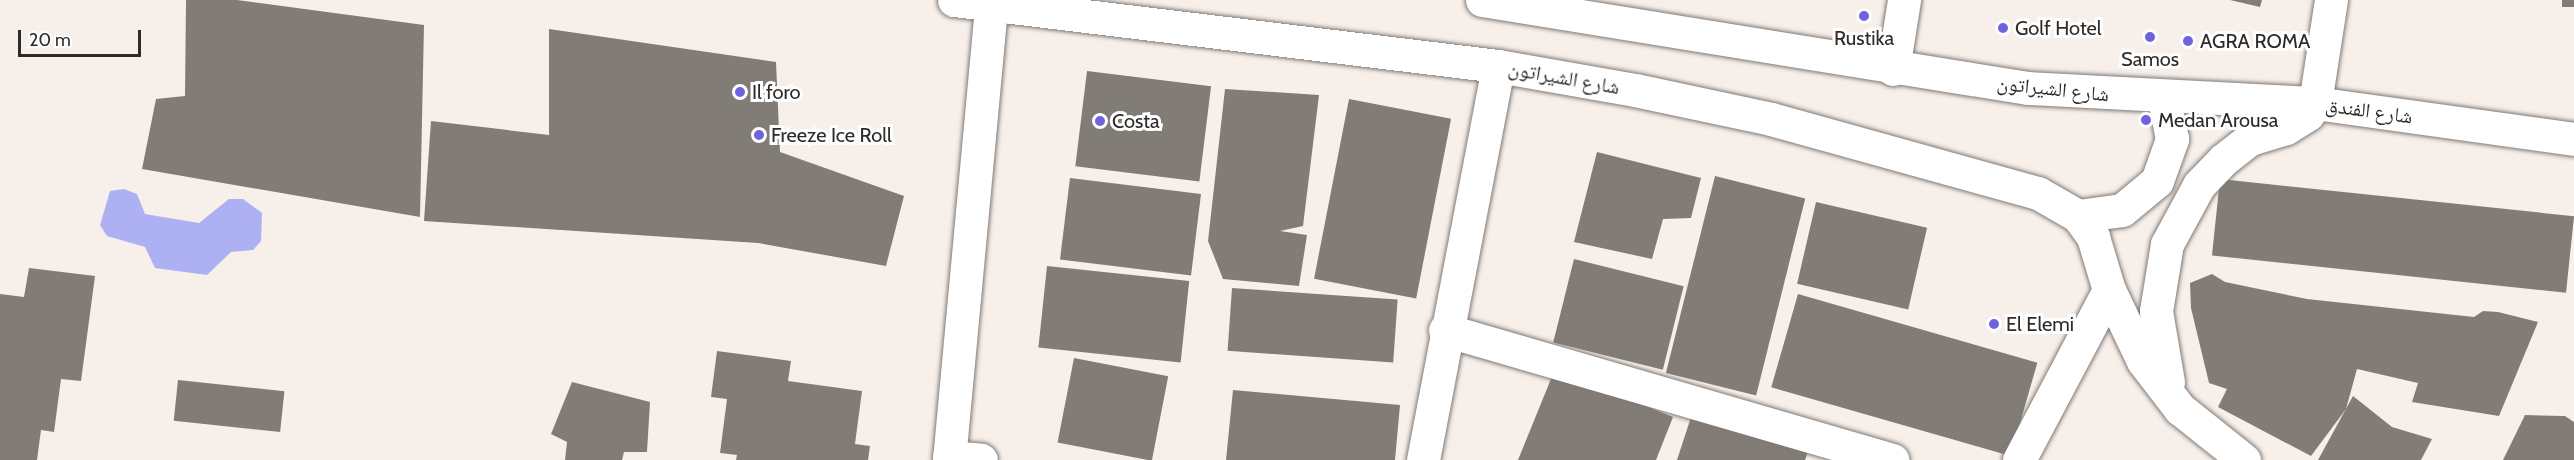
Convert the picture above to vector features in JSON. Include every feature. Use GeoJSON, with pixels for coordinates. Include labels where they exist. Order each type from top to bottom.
{"type":"FeatureCollection","features":[{"type":"Feature","properties":{"kind":"street","name":"شارع الشيراتون"},"geometry":{"type":"LineString","coordinates":[[954,0],[1498,66],[1771,119],[2038,193],[2078,216],[2093,237],[2109,290],[2143,361],[2180,409],[2229,456]]}},
{"type":"Feature","properties":{"kind":"street","name":"شارع الشيراتون"},"geometry":{"type":"LineString","coordinates":[[1482,0],[1893,69],[2164,99]]}},
{"type":"Feature","properties":{"kind":"street"},"geometry":{"type":"LineString","coordinates":[[1893,69],[1904,0]]}},
{"type":"Feature","properties":{"kind":"street"},"geometry":{"type":"LineString","coordinates":[[2180,409],[2157,333],[2158,277],[2167,244],[2199,185],[2223,160],[2250,139],[2298,122],[2315,103],[2331,0]]}},
{"type":"Feature","properties":{"kind":"street"},"geometry":{"type":"LineString","coordinates":[[981,460],[949,458],[991,3]]}},
{"type":"Feature","properties":{"kind":"street"},"geometry":{"type":"LineString","coordinates":[[1424,460],[1445,330],[1498,66]]}},
{"type":"Feature","properties":{"kind":"street"},"geometry":{"type":"LineString","coordinates":[[2078,216],[2122,210],[2157,182],[2172,139],[2164,99]]}},
{"type":"Feature","properties":{"kind":"street","name":"شارع الفندق"},"geometry":{"type":"LineString","coordinates":[[2164,99],[2315,103],[2574,139]]}},
{"type":"Feature","properties":{"kind":"street"},"geometry":{"type":"LineString","coordinates":[[2019,460],[2109,290]]}},
{"type":"Feature","properties":{"kind":"street"},"geometry":{"type":"LineString","coordinates":[[1445,330],[1893,460]]}},
{"type":"Feature","properties":{"kind":"water"},"geometry":{"type":"Polygon","coordinates":[[[124,189],[137,194],[145,214],[199,223],[229,199],[243,199],[262,213],[261,241],[253,250],[231,252],[207,275],[155,268],[145,247],[107,236],[100,225],[110,191],[124,189]]]}},
{"type":"Feature","properties":{"kind":"building"},"geometry":{"type":"Polygon","coordinates":[[[186,0],[237,0],[424,25],[420,217],[142,169],[156,99],[185,96],[186,0]]]}},
{"type":"Feature","properties":{"kind":"building"},"geometry":{"type":"Polygon","coordinates":[[[2230,0],[2262,0],[2260,7],[2230,0]]]}},
{"type":"Feature","properties":{"kind":"building"},"geometry":{"type":"Polygon","coordinates":[[[2562,0],[2574,0],[2574,7],[2562,7],[2562,0]]]}},
{"type":"Feature","properties":{"kind":"building"},"geometry":{"type":"Polygon","coordinates":[[[549,29],[776,62],[780,152],[904,196],[886,266],[758,243],[424,221],[431,121],[549,135],[549,29]]]}},
{"type":"Feature","properties":{"kind":"building"},"geometry":{"type":"Polygon","coordinates":[[[1087,71],[1211,86],[1199,182],[1075,166],[1087,71]]]}},
{"type":"Feature","properties":{"kind":"building"},"geometry":{"type":"Polygon","coordinates":[[[1225,89],[1319,95],[1303,226],[1280,231],[1307,235],[1299,286],[1223,279],[1208,241],[1225,89]]]}},
{"type":"Feature","properties":{"kind":"building"},"geometry":{"type":"Polygon","coordinates":[[[1349,99],[1451,119],[1416,298],[1314,279],[1349,99]]]}},
{"type":"Feature","properties":{"kind":"building"},"geometry":{"type":"Polygon","coordinates":[[[1597,152],[1701,178],[1691,218],[1663,219],[1652,259],[1574,242],[1597,152]]]}},
{"type":"Feature","properties":{"kind":"building"},"geometry":{"type":"Polygon","coordinates":[[[1715,176],[1805,198],[1756,395],[1666,373],[1715,176]]]}},
{"type":"Feature","properties":{"kind":"building"},"geometry":{"type":"Polygon","coordinates":[[[1070,178],[1201,194],[1191,275],[1060,259],[1070,178]]]}},
{"type":"Feature","properties":{"kind":"building"},"geometry":{"type":"Polygon","coordinates":[[[2220,179],[2574,216],[2566,293],[2212,256],[2220,179]]]}},
{"type":"Feature","properties":{"kind":"building"},"geometry":{"type":"Polygon","coordinates":[[[1816,202],[1927,228],[1908,309],[1797,284],[1816,202]]]}},
{"type":"Feature","properties":{"kind":"building"},"geometry":{"type":"Polygon","coordinates":[[[1574,259],[1684,286],[1663,370],[1553,342],[1574,259]]]}},
{"type":"Feature","properties":{"kind":"building"},"geometry":{"type":"Polygon","coordinates":[[[1047,266],[1189,281],[1181,362],[1038,348],[1047,266]]]}},
{"type":"Feature","properties":{"kind":"building"},"geometry":{"type":"Polygon","coordinates":[[[29,268],[95,276],[81,381],[61,379],[54,432],[41,430],[37,460],[0,460],[0,294],[24,297],[29,268]]]}},
{"type":"Feature","properties":{"kind":"building"},"geometry":{"type":"Polygon","coordinates":[[[2212,274],[2225,282],[2307,299],[2474,317],[2483,311],[2498,312],[2538,322],[2499,416],[2412,402],[2418,383],[2357,369],[2346,409],[2311,456],[2218,407],[2227,389],[2209,383],[2191,308],[2190,283],[2212,274]]]}},
{"type":"Feature","properties":{"kind":"building"},"geometry":{"type":"Polygon","coordinates":[[[1232,288],[1398,300],[1393,362],[1228,351],[1232,288]]]}},
{"type":"Feature","properties":{"kind":"building"},"geometry":{"type":"Polygon","coordinates":[[[1798,294],[2037,363],[2011,456],[1771,387],[1798,294]]]}},
{"type":"Feature","properties":{"kind":"building"},"geometry":{"type":"Polygon","coordinates":[[[717,351],[791,361],[788,381],[862,391],[855,444],[870,446],[868,460],[736,460],[737,455],[720,453],[727,399],[711,397],[717,351]]]}},
{"type":"Feature","properties":{"kind":"building"},"geometry":{"type":"Polygon","coordinates":[[[1074,358],[1168,376],[1152,460],[1058,442],[1074,358]]]}},
{"type":"Feature","properties":{"kind":"building"},"geometry":{"type":"Polygon","coordinates":[[[1555,369],[1673,417],[1656,460],[1518,460],[1555,369]]]}},
{"type":"Feature","properties":{"kind":"building"},"geometry":{"type":"Polygon","coordinates":[[[178,380],[284,391],[280,432],[174,421],[178,380]]]}},
{"type":"Feature","properties":{"kind":"building"},"geometry":{"type":"Polygon","coordinates":[[[572,382],[650,402],[647,452],[624,452],[622,460],[565,460],[567,442],[551,434],[572,382]]]}},
{"type":"Feature","properties":{"kind":"building"},"geometry":{"type":"Polygon","coordinates":[[[1233,390],[1400,405],[1395,460],[1226,460],[1233,390]]]}},
{"type":"Feature","properties":{"kind":"building"},"geometry":{"type":"Polygon","coordinates":[[[2353,396],[2392,427],[2432,439],[2421,460],[2318,460],[2353,396]]]}},
{"type":"Feature","properties":{"kind":"building"},"geometry":{"type":"Polygon","coordinates":[[[1693,411],[1809,449],[1805,460],[1677,460],[1693,411]]]}},
{"type":"Feature","properties":{"kind":"building"},"geometry":{"type":"Polygon","coordinates":[[[2525,415],[2565,416],[2574,422],[2574,460],[2503,460],[2525,415]]]}},
{"type":"Feature","properties":{"kind":"place","name":"Rustika"},"geometry":{"type":"Point","coordinates":[1864,16]}},
{"type":"Feature","properties":{"kind":"place","name":"Golf Hotel"},"geometry":{"type":"Point","coordinates":[2003,28]}},
{"type":"Feature","properties":{"kind":"place","name":"Samos"},"geometry":{"type":"Point","coordinates":[2150,37]}},
{"type":"Feature","properties":{"kind":"place","name":"AGRA ROMA"},"geometry":{"type":"Point","coordinates":[2188,41]}},
{"type":"Feature","properties":{"kind":"place","name":"Il foro"},"geometry":{"type":"Point","coordinates":[740,92]}},
{"type":"Feature","properties":{"kind":"place","name":"Medan Arousa"},"geometry":{"type":"Point","coordinates":[2146,120]}},
{"type":"Feature","properties":{"kind":"place","name":"Costa"},"geometry":{"type":"Point","coordinates":[1100,121]}},
{"type":"Feature","properties":{"kind":"place","name":"Freeze Ice Roll"},"geometry":{"type":"Point","coordinates":[759,135]}},
{"type":"Feature","properties":{"kind":"place","name":"El Elemi"},"geometry":{"type":"Point","coordinates":[1994,324]}}]}
